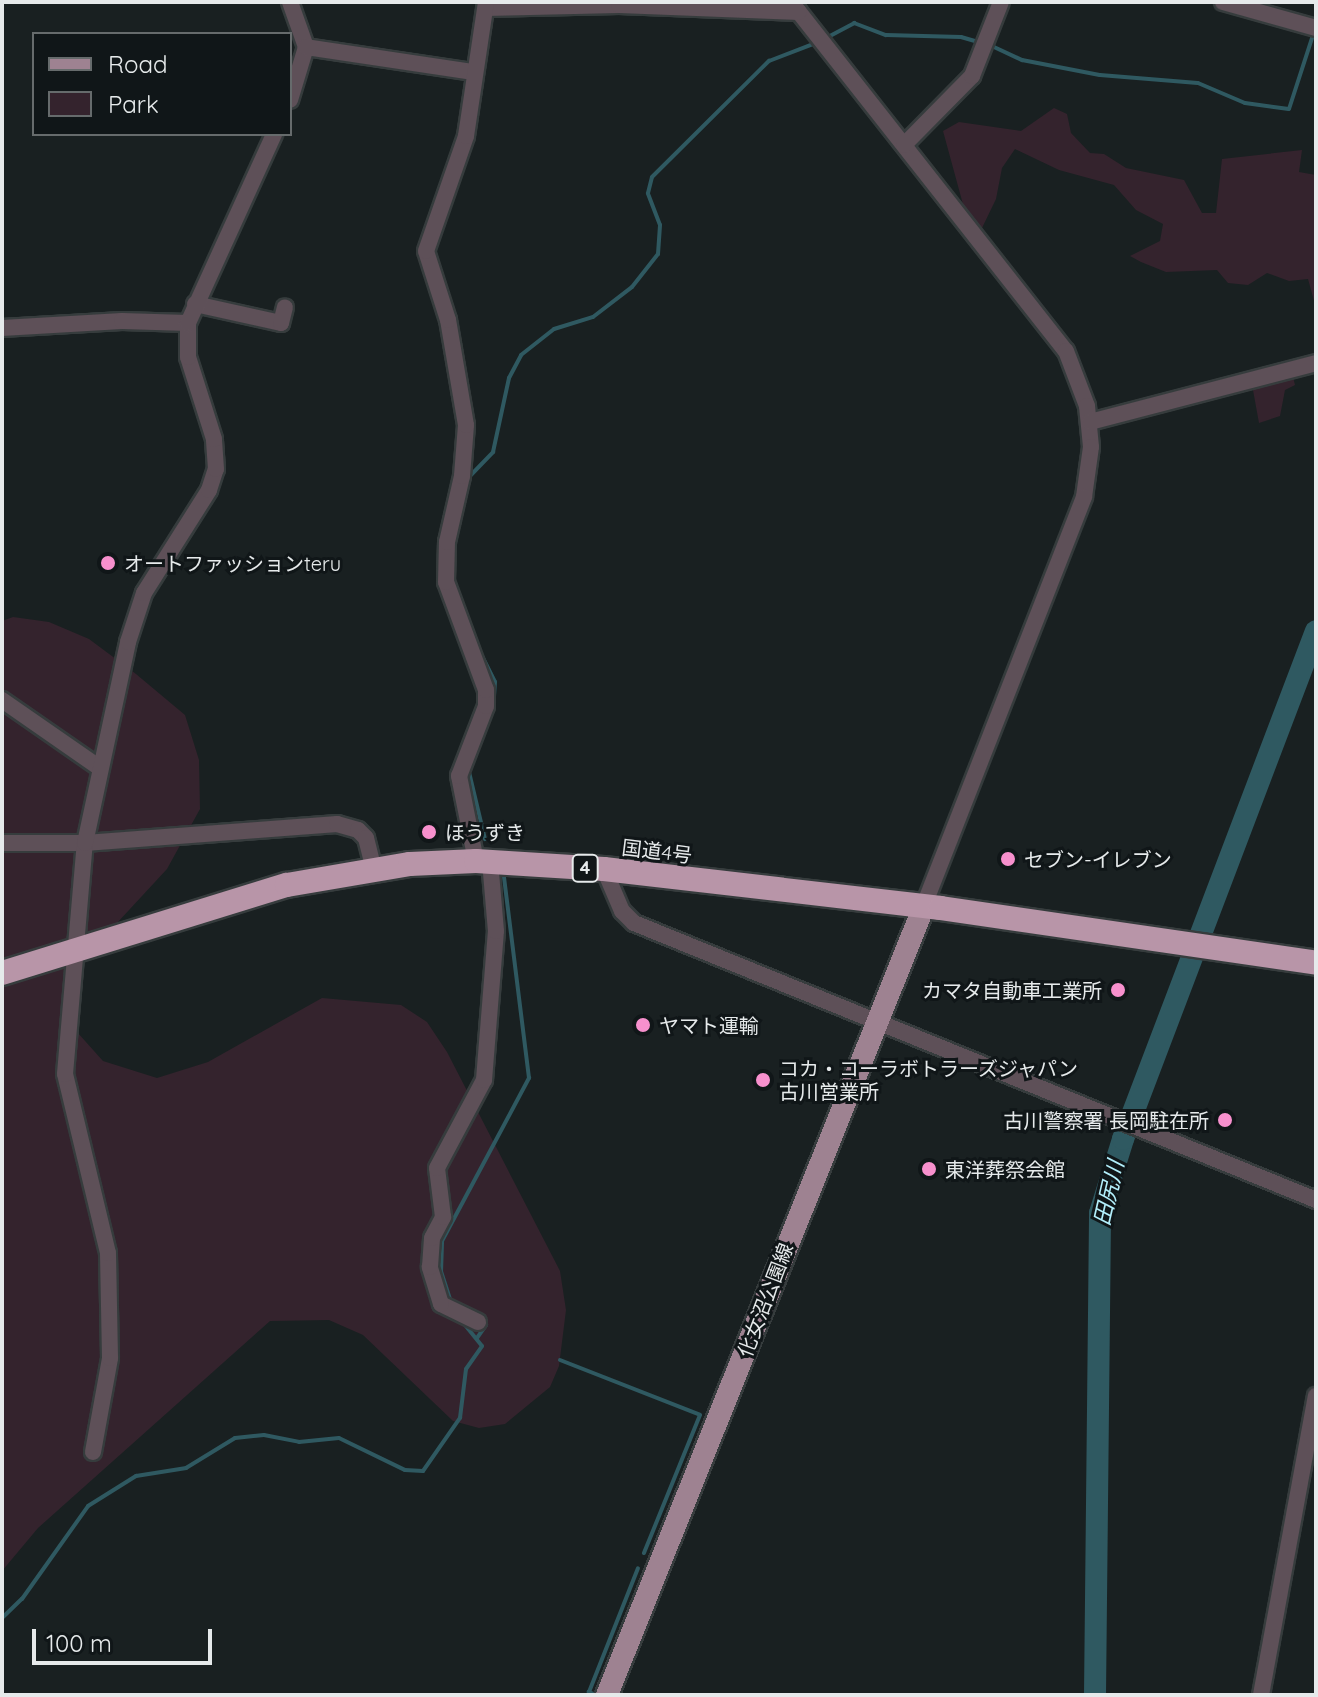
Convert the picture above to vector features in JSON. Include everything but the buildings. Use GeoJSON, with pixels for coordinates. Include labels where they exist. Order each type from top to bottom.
{"type":"FeatureCollection","features":[{"type":"Feature","properties":{"kind":"highway","name":"国道4号"},"geometry":{"type":"LineString","coordinates":[[2,973],[228,901],[374,870],[483,861],[604,869],[924,906],[1316,963]]}},
{"type":"Feature","properties":{"kind":"main road","name":"化女沼公園線"},"geometry":{"type":"LineString","coordinates":[[607,1695],[875,1020],[924,906]]}},
{"type":"Feature","properties":{"kind":"street"},"geometry":{"type":"LineString","coordinates":[[290,2],[306,47],[292,93]]}},
{"type":"Feature","properties":{"kind":"street"},"geometry":{"type":"LineString","coordinates":[[904,145],[972,76],[1001,2]]}},
{"type":"Feature","properties":{"kind":"street"},"geometry":{"type":"LineString","coordinates":[[1223,2],[1316,28]]}},
{"type":"Feature","properties":{"kind":"street"},"geometry":{"type":"LineString","coordinates":[[478,1322],[441,1304],[430,1267],[432,1238],[443,1217],[437,1168],[484,1080],[496,931],[483,861],[459,776],[486,706],[486,690],[446,582],[447,542],[462,476],[466,425],[448,320],[426,251],[461,155],[486,5],[795,7],[1066,351],[1080,377],[1090,422],[1084,497],[924,906]]}},
{"type":"Feature","properties":{"kind":"street"},"geometry":{"type":"LineString","coordinates":[[306,47],[474,72]]}},
{"type":"Feature","properties":{"kind":"street"},"geometry":{"type":"LineString","coordinates":[[93,1452],[110,1358],[108,1253],[67,1096],[85,843],[100,768],[144,593],[209,490],[216,469],[214,439],[188,357],[188,323],[273,136]]}},
{"type":"Feature","properties":{"kind":"street"},"geometry":{"type":"LineString","coordinates":[[195,304],[281,323],[285,307]]}},
{"type":"Feature","properties":{"kind":"street"},"geometry":{"type":"LineString","coordinates":[[2,328],[122,321],[188,323]]}},
{"type":"Feature","properties":{"kind":"street"},"geometry":{"type":"LineString","coordinates":[[1090,422],[1316,363]]}},
{"type":"Feature","properties":{"kind":"street"},"geometry":{"type":"LineString","coordinates":[[2,700],[100,768]]}},
{"type":"Feature","properties":{"kind":"street"},"geometry":{"type":"LineString","coordinates":[[2,843],[85,843],[337,824],[358,830],[366,838],[374,870]]}},
{"type":"Feature","properties":{"kind":"street"},"geometry":{"type":"LineString","coordinates":[[604,869],[622,911],[634,923],[1316,1200]]}},
{"type":"Feature","properties":{"kind":"street"},"geometry":{"type":"LineString","coordinates":[[1261,1695],[1316,1396]]}},
{"type":"Feature","properties":{"kind":"green space"},"geometry":{"type":"Polygon","coordinates":[[[1054,108],[1067,114],[1071,133],[1090,153],[1104,154],[1126,168],[1184,180],[1202,213],[1216,213],[1222,159],[1302,150],[1299,172],[1316,175],[1316,308],[1308,279],[1289,281],[1267,273],[1248,285],[1228,283],[1217,270],[1166,272],[1141,262],[1130,256],[1160,241],[1163,224],[1136,210],[1114,185],[1059,170],[1015,149],[1002,168],[996,199],[982,228],[964,208],[943,131],[959,122],[1021,131],[1054,108]]]}},
{"type":"Feature","properties":{"kind":"green space"},"geometry":{"type":"Polygon","coordinates":[[[1293,377],[1295,385],[1285,390],[1280,416],[1259,423],[1253,390],[1258,384],[1293,377]]]}},
{"type":"Feature","properties":{"kind":"green space"},"geometry":{"type":"Polygon","coordinates":[[[13,617],[49,622],[89,639],[136,674],[185,715],[199,760],[200,809],[167,869],[80,963],[77,1032],[103,1061],[157,1078],[208,1062],[322,998],[401,1005],[427,1022],[447,1052],[560,1271],[566,1310],[559,1366],[550,1387],[505,1424],[479,1428],[453,1421],[363,1335],[329,1320],[270,1321],[38,1528],[2,1571],[2,621],[13,617]]]}},
{"type":"Feature","properties":{"kind":"waterway"},"geometry":{"type":"LineString","coordinates":[[828,37],[854,23],[886,35],[961,37],[978,42]]}},
{"type":"Feature","properties":{"kind":"waterway"},"geometry":{"type":"LineString","coordinates":[[994,47],[1022,60],[1100,75],[1198,83],[1245,103],[1289,109],[1314,32]]}},
{"type":"Feature","properties":{"kind":"waterway"},"geometry":{"type":"LineString","coordinates":[[469,477],[493,452],[509,378],[521,355],[554,329],[593,317],[632,287],[658,254],[660,225],[648,193],[652,177],[769,61],[813,44]]}},
{"type":"Feature","properties":{"kind":"waterway","name":"田尻川"},"geometry":{"type":"LineString","coordinates":[[1095,1695],[1100,1213],[1123,1139],[1316,631]]}},
{"type":"Feature","properties":{"kind":"waterway"},"geometry":{"type":"LineString","coordinates":[[477,646],[495,682],[493,708]]}},
{"type":"Feature","properties":{"kind":"waterway"},"geometry":{"type":"LineString","coordinates":[[469,772],[485,839]]}},
{"type":"Feature","properties":{"kind":"waterway"},"geometry":{"type":"LineString","coordinates":[[451,1302],[441,1272],[442,1241],[529,1078],[504,878]]}},
{"type":"Feature","properties":{"kind":"waterway"},"geometry":{"type":"LineString","coordinates":[[2,1618],[22,1599],[88,1506],[136,1476],[186,1468],[235,1438],[264,1435],[299,1442],[339,1438],[405,1470],[423,1471],[460,1418],[466,1369],[482,1346],[461,1320]]}},
{"type":"Feature","properties":{"kind":"waterway"},"geometry":{"type":"LineString","coordinates":[[477,1338],[486,1325]]}},
{"type":"Feature","properties":{"kind":"waterway"},"geometry":{"type":"LineString","coordinates":[[560,1360],[700,1415],[644,1553]]}},
{"type":"Feature","properties":{"kind":"waterway"},"geometry":{"type":"LineString","coordinates":[[596,1695],[589,1692],[638,1568]]}},
{"type":"Feature","properties":{"kind":"place","name":"オートファッションteru"},"geometry":{"type":"Point","coordinates":[108,563]}},
{"type":"Feature","properties":{"kind":"place","name":"ほうずき"},"geometry":{"type":"Point","coordinates":[429,832]}},
{"type":"Feature","properties":{"kind":"place","name":"セブン-イレブン"},"geometry":{"type":"Point","coordinates":[1008,859]}},
{"type":"Feature","properties":{"kind":"place","name":"カマタ自動車工業所"},"geometry":{"type":"Point","coordinates":[1118,990]}},
{"type":"Feature","properties":{"kind":"place","name":"ヤマト運輸"},"geometry":{"type":"Point","coordinates":[643,1025]}},
{"type":"Feature","properties":{"kind":"place","name":"コカ・コーラボトラーズジャパン 古川営業所"},"geometry":{"type":"Point","coordinates":[763,1080]}},
{"type":"Feature","properties":{"kind":"place","name":"古川警察署 長岡駐在所"},"geometry":{"type":"Point","coordinates":[1225,1120]}},
{"type":"Feature","properties":{"kind":"place","name":"東洋葬祭会館"},"geometry":{"type":"Point","coordinates":[929,1169]}}]}
